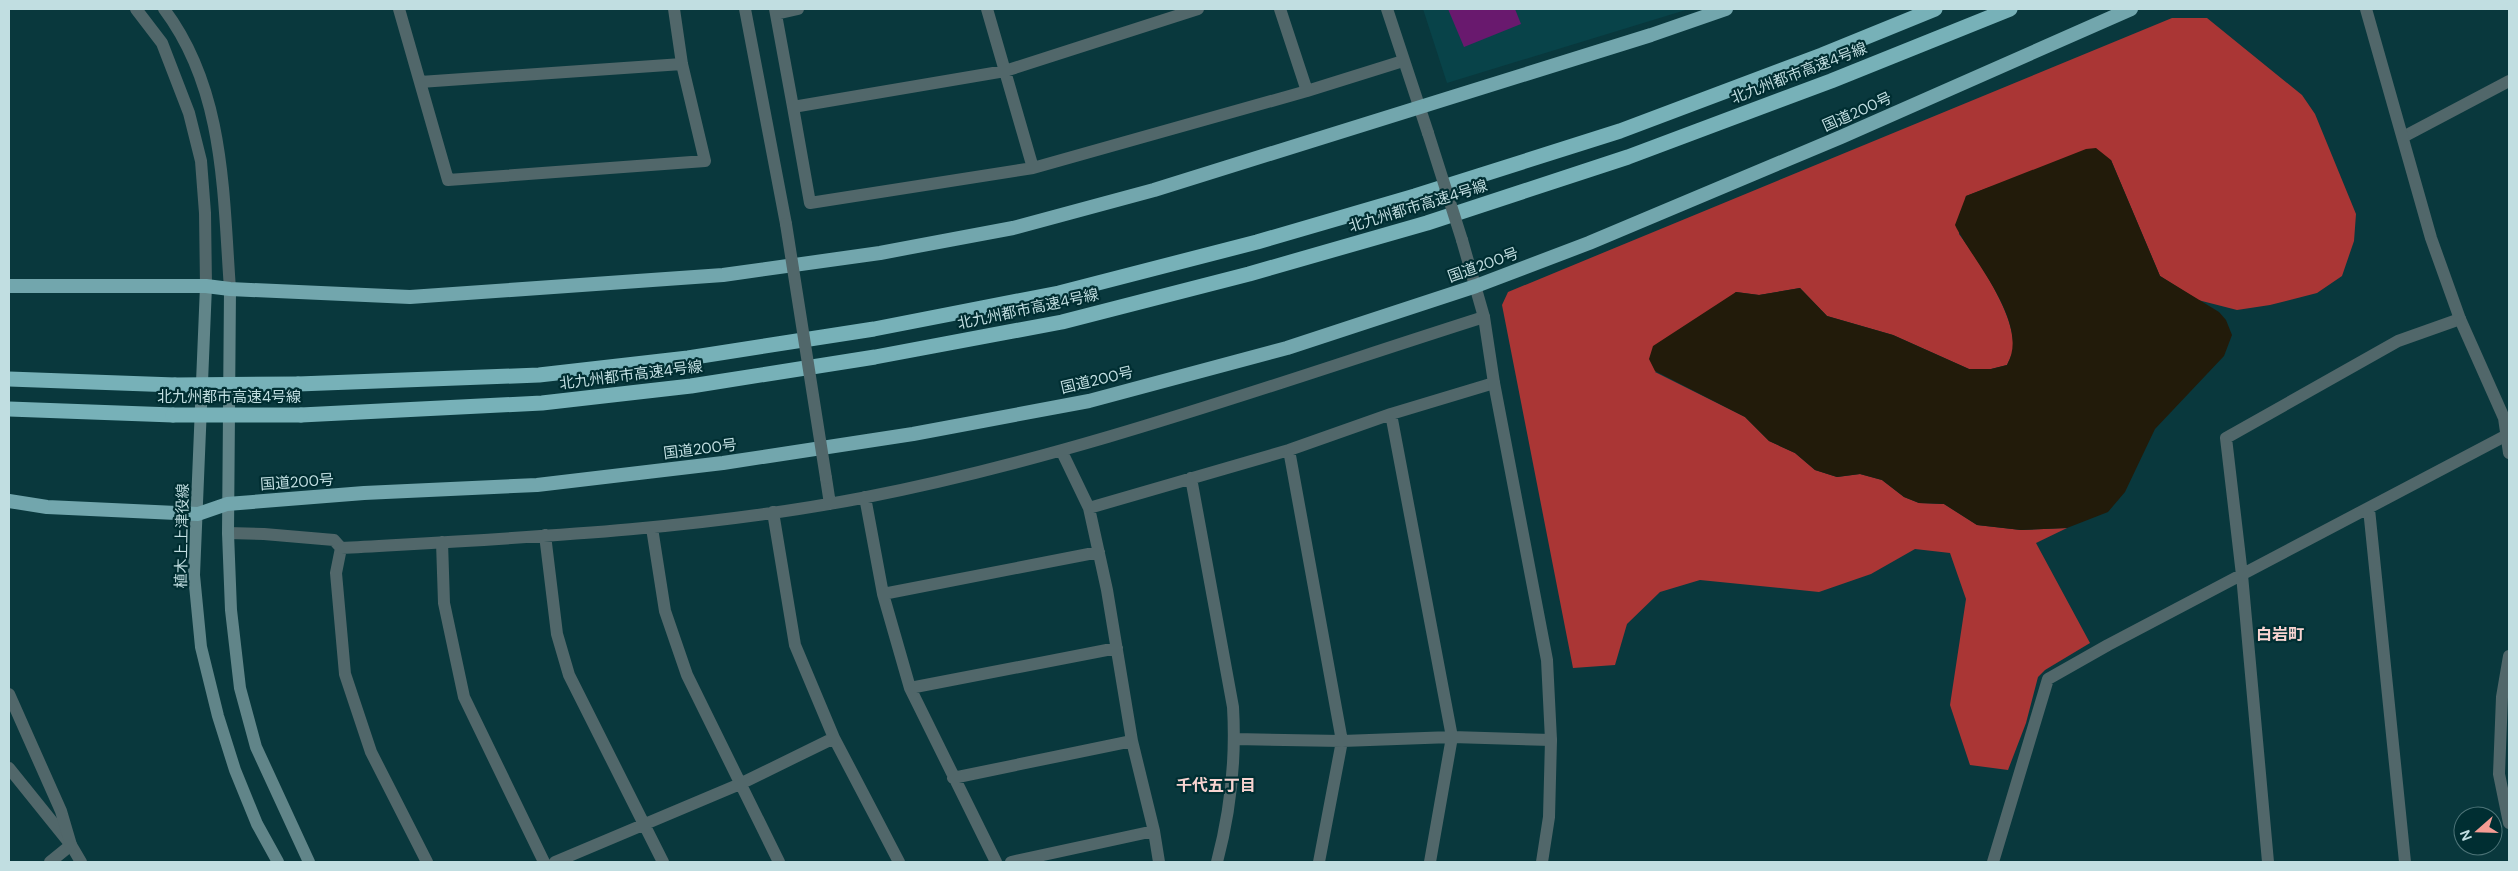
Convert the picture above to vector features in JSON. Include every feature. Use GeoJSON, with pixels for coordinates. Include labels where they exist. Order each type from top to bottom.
{"type":"FeatureCollection","features":[{"type":"Feature","properties":{"kind":"highway"},"geometry":{"type":"LineString","coordinates":[[9,286],[206,286],[230,289],[410,297],[723,275],[880,253],[1013,228],[1154,190],[1651,35],[1726,9]]}},
{"type":"Feature","properties":{"kind":"highway","name":"北九州都市高速4号線"},"geometry":{"type":"LineString","coordinates":[[9,379],[175,385],[298,384],[539,375],[688,358],[874,329],[1059,293],[1257,242],[1415,196],[1620,131],[1822,55],[1935,9]]}},
{"type":"Feature","properties":{"kind":"highway","name":"北九州都市高速4号線"},"geometry":{"type":"LineString","coordinates":[[9,410],[301,415],[420,411],[542,403],[691,386],[875,357],[1062,322],[1249,274],[1428,223],[1609,163],[1831,81],[2010,9]]}},
{"type":"Feature","properties":{"kind":"highway","name":"国道200号"},"geometry":{"type":"LineString","coordinates":[[9,501],[47,507],[198,514],[227,504],[364,494],[537,485],[723,462],[913,434],[1089,401],[1287,348],[1476,286],[1589,243],[1841,137],[2131,9]]}},
{"type":"Feature","properties":{"kind":"main road","name":"植木上上津役線"},"geometry":{"type":"LineString","coordinates":[[206,286],[194,575],[201,647],[218,716],[235,770],[257,824],[278,862]]}},
{"type":"Feature","properties":{"kind":"main road"},"geometry":{"type":"LineString","coordinates":[[230,289],[227,504],[232,610],[240,688],[256,747],[280,804],[309,862]]}},
{"type":"Feature","properties":{"kind":"street"},"geometry":{"type":"LineString","coordinates":[[136,9],[162,43],[189,113],[201,161],[205,213],[206,286]]}},
{"type":"Feature","properties":{"kind":"street"},"geometry":{"type":"LineString","coordinates":[[164,9],[188,46],[202,79],[217,132],[230,289]]}},
{"type":"Feature","properties":{"kind":"street"},"geometry":{"type":"LineString","coordinates":[[399,9],[448,180],[705,161],[682,64],[674,9]]}},
{"type":"Feature","properties":{"kind":"street"},"geometry":{"type":"LineString","coordinates":[[745,9],[786,224],[830,504]]}},
{"type":"Feature","properties":{"kind":"street"},"geometry":{"type":"LineString","coordinates":[[798,9],[776,11],[810,204],[1033,168],[1307,91],[1403,61]]}},
{"type":"Feature","properties":{"kind":"street"},"geometry":{"type":"LineString","coordinates":[[987,9],[1033,168]]}},
{"type":"Feature","properties":{"kind":"street"},"geometry":{"type":"LineString","coordinates":[[793,107],[1005,72],[1198,9]]}},
{"type":"Feature","properties":{"kind":"street"},"geometry":{"type":"LineString","coordinates":[[1280,9],[1307,91]]}},
{"type":"Feature","properties":{"kind":"street"},"geometry":{"type":"LineString","coordinates":[[1387,9],[1462,240],[1484,317],[1494,383],[1547,660],[1552,740],[1549,817],[1542,862]]}},
{"type":"Feature","properties":{"kind":"street"},"geometry":{"type":"LineString","coordinates":[[2366,9],[2431,238],[2460,319],[2504,418],[2509,454]]}},
{"type":"Feature","properties":{"kind":"street"},"geometry":{"type":"LineString","coordinates":[[420,82],[682,64]]}},
{"type":"Feature","properties":{"kind":"street"},"geometry":{"type":"LineString","coordinates":[[2403,137],[2509,81]]}},
{"type":"Feature","properties":{"kind":"street"},"geometry":{"type":"LineString","coordinates":[[340,548],[652,528],[865,498],[1062,452],[1484,317]]}},
{"type":"Feature","properties":{"kind":"street"},"geometry":{"type":"LineString","coordinates":[[2268,862],[2242,574],[2226,438],[2398,341],[2460,319]]}},
{"type":"Feature","properties":{"kind":"street"},"geometry":{"type":"LineString","coordinates":[[1089,508],[1289,450],[1391,414],[1494,383]]}},
{"type":"Feature","properties":{"kind":"street"},"geometry":{"type":"LineString","coordinates":[[1391,414],[1452,737],[1430,862]]}},
{"type":"Feature","properties":{"kind":"street"},"geometry":{"type":"LineString","coordinates":[[1993,862],[2048,680],[2108,645],[2369,509],[2507,433]]}},
{"type":"Feature","properties":{"kind":"street"},"geometry":{"type":"LineString","coordinates":[[1289,450],[1342,742],[1319,862]]}},
{"type":"Feature","properties":{"kind":"street"},"geometry":{"type":"LineString","coordinates":[[1062,452],[1089,508],[1117,648],[1132,741],[1154,831],[1159,862]]}},
{"type":"Feature","properties":{"kind":"street"},"geometry":{"type":"LineString","coordinates":[[1191,478],[1234,707],[1235,739],[1223,839],[1217,862]]}},
{"type":"Feature","properties":{"kind":"street"},"geometry":{"type":"LineString","coordinates":[[865,498],[883,594],[910,688],[996,862]]}},
{"type":"Feature","properties":{"kind":"street"},"geometry":{"type":"LineString","coordinates":[[2369,509],[2405,862]]}},
{"type":"Feature","properties":{"kind":"street"},"geometry":{"type":"LineString","coordinates":[[773,512],[795,645],[834,738],[899,862]]}},
{"type":"Feature","properties":{"kind":"street"},"geometry":{"type":"LineString","coordinates":[[652,528],[665,611],[687,675],[779,862]]}},
{"type":"Feature","properties":{"kind":"street"},"geometry":{"type":"LineString","coordinates":[[228,533],[334,540],[340,548],[336,573],[345,674],[371,752],[427,862]]}},
{"type":"Feature","properties":{"kind":"street"},"geometry":{"type":"LineString","coordinates":[[545,535],[557,634],[569,675],[663,862]]}},
{"type":"Feature","properties":{"kind":"street"},"geometry":{"type":"LineString","coordinates":[[442,542],[444,603],[464,697],[544,862]]}},
{"type":"Feature","properties":{"kind":"street"},"geometry":{"type":"LineString","coordinates":[[883,594],[1099,552]]}},
{"type":"Feature","properties":{"kind":"street"},"geometry":{"type":"LineString","coordinates":[[910,688],[1117,648]]}},
{"type":"Feature","properties":{"kind":"street"},"geometry":{"type":"LineString","coordinates":[[2509,656],[2502,697],[2499,774],[2509,822]]}},
{"type":"Feature","properties":{"kind":"street"},"geometry":{"type":"LineString","coordinates":[[9,694],[61,812],[71,845]]}},
{"type":"Feature","properties":{"kind":"street"},"geometry":{"type":"LineString","coordinates":[[1235,739],[1342,742],[1452,737],[1552,740]]}},
{"type":"Feature","properties":{"kind":"street"},"geometry":{"type":"LineString","coordinates":[[555,862],[740,784],[834,738]]}},
{"type":"Feature","properties":{"kind":"street"},"geometry":{"type":"LineString","coordinates":[[953,778],[1132,741]]}},
{"type":"Feature","properties":{"kind":"street"},"geometry":{"type":"LineString","coordinates":[[9,768],[71,845],[81,862]]}},
{"type":"Feature","properties":{"kind":"street"},"geometry":{"type":"LineString","coordinates":[[1011,862],[1154,831]]}},
{"type":"Feature","properties":{"kind":"street"},"geometry":{"type":"LineString","coordinates":[[50,862],[71,845]]}},
{"type":"Feature","properties":{"kind":"shaded area"},"geometry":{"type":"Polygon","coordinates":[[[1423,9],[1689,9],[1447,83],[1423,9]]]}},
{"type":"Feature","properties":{"kind":"shaded area"},"geometry":{"type":"Polygon","coordinates":[[[2172,18],[2207,18],[2302,95],[2315,114],[2356,214],[2354,241],[2342,276],[2317,293],[2270,305],[2237,310],[2198,300],[2160,276],[2111,160],[1990,187],[1966,196],[1959,234],[1995,289],[2009,322],[2013,337],[2013,350],[2007,365],[1991,369],[1969,369],[1893,335],[1827,316],[1800,288],[1759,295],[1736,292],[1655,372],[1745,417],[1769,441],[1795,453],[1815,470],[1837,477],[1860,474],[1882,480],[1904,497],[1919,503],[1944,504],[1977,525],[2021,530],[2067,528],[2036,543],[2090,643],[2045,670],[2038,677],[2026,723],[2008,770],[1970,765],[1950,705],[1966,599],[1950,553],[1915,549],[1871,574],[1819,592],[1700,580],[1660,592],[1627,624],[1615,665],[1573,668],[1502,305],[1508,292],[2172,18]]]}},
{"type":"Feature","properties":{"kind":"shaded area"},"geometry":{"type":"Polygon","coordinates":[[[2096,148],[2111,160],[2160,276],[2219,312],[2226,320],[2232,335],[2224,356],[2155,429],[2125,492],[2108,512],[2067,528],[2021,530],[1977,525],[1944,504],[1919,503],[1904,497],[1882,480],[1860,474],[1837,477],[1815,470],[1795,453],[1769,441],[1745,417],[1655,371],[1649,359],[1653,346],[1736,292],[1759,295],[1800,288],[1827,316],[1893,335],[1969,369],[1991,369],[2007,365],[2012,349],[2011,331],[2006,312],[1955,225],[1966,196],[2086,149],[2096,148]]]}},
{"type":"Feature","properties":{"kind":"building"},"geometry":{"type":"Polygon","coordinates":[[[1448,9],[1515,9],[1521,24],[1464,47],[1448,9]]]}},
{"type":"Feature","properties":{"kind":"district","name":"白岩町"},"geometry":{"type":"Point","coordinates":[2280,634]}},
{"type":"Feature","properties":{"kind":"district","name":"千代五丁目"},"geometry":{"type":"Point","coordinates":[1216,785]}}]}
